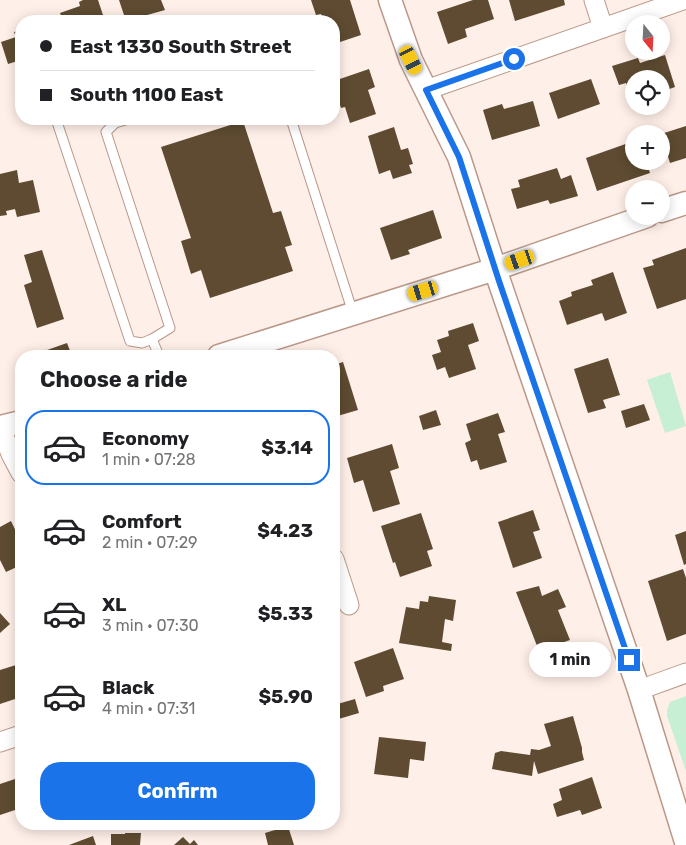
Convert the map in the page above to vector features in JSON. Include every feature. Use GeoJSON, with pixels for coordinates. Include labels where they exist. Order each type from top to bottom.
{"type":"FeatureCollection","features":[{"type":"Feature","properties":{"kind":"street"},"geometry":{"type":"LineString","coordinates":[[390,0],[411,60],[459,157],[495,269],[639,690],[685,835]]}},
{"type":"Feature","properties":{"kind":"street"},"geometry":{"type":"LineString","coordinates":[[594,0],[603,28]]}},
{"type":"Feature","properties":{"kind":"street"},"geometry":{"type":"LineString","coordinates":[[426,90],[683,0]]}},
{"type":"Feature","properties":{"kind":"street"},"geometry":{"type":"LineString","coordinates":[[670,208],[686,203]]}},
{"type":"Feature","properties":{"kind":"street"},"geometry":{"type":"LineString","coordinates":[[263,349],[353,313],[495,269],[625,224]]}},
{"type":"Feature","properties":{"kind":"street"},"geometry":{"type":"LineString","coordinates":[[15,423],[0,427],[15,462]]}},
{"type":"Feature","properties":{"kind":"street"},"geometry":{"type":"LineString","coordinates":[[340,577],[349,605]]}},
{"type":"Feature","properties":{"kind":"street"},"geometry":{"type":"LineString","coordinates":[[639,690],[684,674]]}},
{"type":"Feature","properties":{"kind":"street"},"geometry":{"type":"LineString","coordinates":[[0,742],[15,737]]}},
{"type":"Feature","properties":{"kind":"lane"},"geometry":{"type":"LineString","coordinates":[[58,125],[130,341],[142,343],[170,328],[106,132],[113,125]]}},
{"type":"Feature","properties":{"kind":"lane"},"geometry":{"type":"LineString","coordinates":[[293,125],[353,313]]}},
{"type":"Feature","properties":{"kind":"lane"},"geometry":{"type":"LineString","coordinates":[[152,339],[157,350]]}},
{"type":"Feature","properties":{"kind":"green space"},"geometry":{"type":"Polygon","coordinates":[[[670,372],[686,426],[665,433],[647,380],[670,372]]]}},
{"type":"Feature","properties":{"kind":"green space"},"geometry":{"type":"Polygon","coordinates":[[[686,696],[686,771],[667,716],[667,710],[670,702],[686,696]]]}},
{"type":"Feature","properties":{"kind":"building"},"geometry":{"type":"Polygon","coordinates":[[[83,0],[98,0],[103,15],[61,15],[60,13],[80,6],[79,2],[83,0]]]}},
{"type":"Feature","properties":{"kind":"building"},"geometry":{"type":"Polygon","coordinates":[[[119,0],[161,0],[165,10],[147,15],[124,15],[119,0]]]}},
{"type":"Feature","properties":{"kind":"building"},"geometry":{"type":"Polygon","coordinates":[[[311,0],[350,0],[361,35],[340,42],[340,15],[316,15],[311,0]]]}},
{"type":"Feature","properties":{"kind":"building"},"geometry":{"type":"Polygon","coordinates":[[[473,0],[488,0],[494,19],[465,29],[467,37],[448,44],[437,12],[473,0]]]}},
{"type":"Feature","properties":{"kind":"building"},"geometry":{"type":"Polygon","coordinates":[[[509,0],[564,0],[565,5],[515,21],[509,0]]]}},
{"type":"Feature","properties":{"kind":"building"},"geometry":{"type":"Polygon","coordinates":[[[15,37],[15,62],[8,64],[1,42],[15,37]]]}},
{"type":"Feature","properties":{"kind":"building"},"geometry":{"type":"Polygon","coordinates":[[[632,60],[639,60],[640,63],[649,60],[667,60],[670,70],[625,70],[625,83],[619,85],[612,66],[632,60]]]}},
{"type":"Feature","properties":{"kind":"building"},"geometry":{"type":"Polygon","coordinates":[[[369,69],[375,87],[368,90],[376,114],[350,123],[345,107],[341,108],[340,105],[340,79],[369,69]]]}},
{"type":"Feature","properties":{"kind":"building"},"geometry":{"type":"Polygon","coordinates":[[[670,71],[675,87],[670,89],[670,71]]]}},
{"type":"Feature","properties":{"kind":"building"},"geometry":{"type":"Polygon","coordinates":[[[591,79],[600,104],[558,119],[549,93],[591,79]]]}},
{"type":"Feature","properties":{"kind":"building"},"geometry":{"type":"Polygon","coordinates":[[[533,101],[540,126],[492,140],[483,110],[502,104],[504,109],[533,101]]]}},
{"type":"Feature","properties":{"kind":"building"},"geometry":{"type":"Polygon","coordinates":[[[230,125],[244,125],[273,213],[281,211],[292,245],[285,247],[293,271],[210,298],[201,270],[191,274],[181,241],[191,238],[161,147],[230,125]]]}},
{"type":"Feature","properties":{"kind":"building"},"geometry":{"type":"Polygon","coordinates":[[[686,126],[686,158],[670,163],[670,131],[686,126]]]}},
{"type":"Feature","properties":{"kind":"building"},"geometry":{"type":"Polygon","coordinates":[[[394,127],[401,150],[408,148],[413,164],[409,165],[412,173],[393,179],[390,170],[379,174],[368,136],[394,127]]]}},
{"type":"Feature","properties":{"kind":"building"},"geometry":{"type":"Polygon","coordinates":[[[625,144],[625,170],[649,170],[650,173],[597,191],[586,158],[625,144]]]}},
{"type":"Feature","properties":{"kind":"building"},"geometry":{"type":"Polygon","coordinates":[[[557,168],[561,179],[571,175],[578,196],[550,204],[548,200],[517,209],[511,189],[520,187],[518,180],[557,168]]]}},
{"type":"Feature","properties":{"kind":"building"},"geometry":{"type":"Polygon","coordinates":[[[17,170],[19,183],[33,180],[40,212],[17,217],[15,209],[6,211],[7,215],[0,216],[0,174],[17,170]]]}},
{"type":"Feature","properties":{"kind":"building"},"geometry":{"type":"Polygon","coordinates":[[[433,210],[442,238],[408,250],[410,254],[391,260],[380,228],[433,210]]]}},
{"type":"Feature","properties":{"kind":"building"},"geometry":{"type":"Polygon","coordinates":[[[686,248],[686,299],[657,309],[643,268],[654,265],[652,260],[686,248]]]}},
{"type":"Feature","properties":{"kind":"building"},"geometry":{"type":"Polygon","coordinates":[[[42,250],[64,319],[37,328],[24,285],[32,282],[24,255],[42,250]]]}},
{"type":"Feature","properties":{"kind":"building"},"geometry":{"type":"Polygon","coordinates":[[[613,272],[627,313],[605,321],[602,313],[567,325],[559,301],[572,296],[571,292],[593,285],[591,280],[613,272]]]}},
{"type":"Feature","properties":{"kind":"building"},"geometry":{"type":"Polygon","coordinates":[[[473,323],[479,341],[468,345],[476,369],[449,378],[445,367],[437,370],[432,355],[441,352],[437,340],[449,336],[448,331],[473,323]]]}},
{"type":"Feature","properties":{"kind":"building"},"geometry":{"type":"Polygon","coordinates":[[[67,343],[70,350],[47,350],[67,343]]]}},
{"type":"Feature","properties":{"kind":"building"},"geometry":{"type":"Polygon","coordinates":[[[608,358],[620,395],[603,400],[606,408],[588,413],[574,369],[608,358]]]}},
{"type":"Feature","properties":{"kind":"building"},"geometry":{"type":"Polygon","coordinates":[[[343,362],[358,410],[340,415],[340,363],[343,362]]]}},
{"type":"Feature","properties":{"kind":"building"},"geometry":{"type":"Polygon","coordinates":[[[644,404],[650,420],[626,428],[621,411],[644,404]]]}},
{"type":"Feature","properties":{"kind":"building"},"geometry":{"type":"Polygon","coordinates":[[[436,410],[441,425],[423,430],[419,416],[436,410]]]}},
{"type":"Feature","properties":{"kind":"building"},"geometry":{"type":"Polygon","coordinates":[[[498,413],[505,432],[498,434],[507,462],[480,470],[477,460],[471,462],[465,443],[471,440],[466,424],[498,413]]]}},
{"type":"Feature","properties":{"kind":"building"},"geometry":{"type":"Polygon","coordinates":[[[392,444],[399,468],[390,471],[400,504],[373,512],[363,480],[354,483],[347,458],[392,444]]]}},
{"type":"Feature","properties":{"kind":"building"},"geometry":{"type":"Polygon","coordinates":[[[533,510],[540,530],[533,532],[542,558],[513,568],[498,522],[533,510]]]}},
{"type":"Feature","properties":{"kind":"building"},"geometry":{"type":"Polygon","coordinates":[[[421,513],[433,549],[427,551],[432,566],[400,577],[395,562],[393,563],[381,526],[421,513]]]}},
{"type":"Feature","properties":{"kind":"building"},"geometry":{"type":"Polygon","coordinates":[[[11,521],[15,529],[15,568],[6,572],[0,560],[0,527],[11,521]]]}},
{"type":"Feature","properties":{"kind":"building"},"geometry":{"type":"Polygon","coordinates":[[[686,531],[686,564],[684,565],[675,535],[686,531]]]}},
{"type":"Feature","properties":{"kind":"building"},"geometry":{"type":"Polygon","coordinates":[[[683,569],[686,578],[686,634],[667,641],[648,581],[683,569]]]}},
{"type":"Feature","properties":{"kind":"building"},"geometry":{"type":"Polygon","coordinates":[[[539,586],[542,596],[558,589],[566,607],[558,610],[570,640],[539,651],[516,592],[539,586]]]}},
{"type":"Feature","properties":{"kind":"building"},"geometry":{"type":"Polygon","coordinates":[[[429,596],[456,600],[453,621],[445,619],[442,642],[452,644],[451,651],[399,643],[406,607],[419,609],[420,601],[428,602],[429,596]]]}},
{"type":"Feature","properties":{"kind":"building"},"geometry":{"type":"Polygon","coordinates":[[[0,613],[10,624],[0,633],[0,613]]]}},
{"type":"Feature","properties":{"kind":"building"},"geometry":{"type":"Polygon","coordinates":[[[393,648],[404,679],[383,686],[384,691],[366,697],[354,662],[393,648]]]}},
{"type":"Feature","properties":{"kind":"building"},"geometry":{"type":"Polygon","coordinates":[[[15,665],[15,699],[0,704],[0,670],[15,665]]]}},
{"type":"Feature","properties":{"kind":"building"},"geometry":{"type":"Polygon","coordinates":[[[355,699],[359,713],[340,719],[340,703],[355,699]]]}},
{"type":"Feature","properties":{"kind":"building"},"geometry":{"type":"Polygon","coordinates":[[[573,716],[584,760],[538,774],[534,761],[532,776],[492,769],[495,753],[501,751],[530,755],[531,749],[539,750],[551,746],[544,724],[573,716]]]}},
{"type":"Feature","properties":{"kind":"building"},"geometry":{"type":"Polygon","coordinates":[[[379,737],[426,742],[424,761],[410,759],[408,778],[374,774],[379,737]]]}},
{"type":"Feature","properties":{"kind":"building"},"geometry":{"type":"Polygon","coordinates":[[[592,777],[602,808],[582,815],[580,810],[557,817],[553,804],[562,800],[559,789],[592,777]]]}},
{"type":"Feature","properties":{"kind":"building"},"geometry":{"type":"Polygon","coordinates":[[[15,779],[15,810],[0,815],[0,784],[15,779]]]}},
{"type":"Feature","properties":{"kind":"building"},"geometry":{"type":"Polygon","coordinates":[[[275,830],[289,830],[294,845],[268,845],[265,833],[275,830]]]}},
{"type":"Feature","properties":{"kind":"building"},"geometry":{"type":"Polygon","coordinates":[[[141,833],[140,845],[111,845],[111,834],[141,833]]]}},
{"type":"Feature","properties":{"kind":"building"},"geometry":{"type":"Polygon","coordinates":[[[93,836],[96,845],[69,845],[93,836]]]}},
{"type":"Feature","properties":{"kind":"building"},"geometry":{"type":"Polygon","coordinates":[[[183,837],[190,844],[194,840],[198,845],[174,845],[183,837]]]}},
{"type":"Feature","properties":{"kind":"route"},"geometry":{"type":"LineString","coordinates":[[514,59],[426,90],[459,157],[499,281],[629,660]]}}]}
